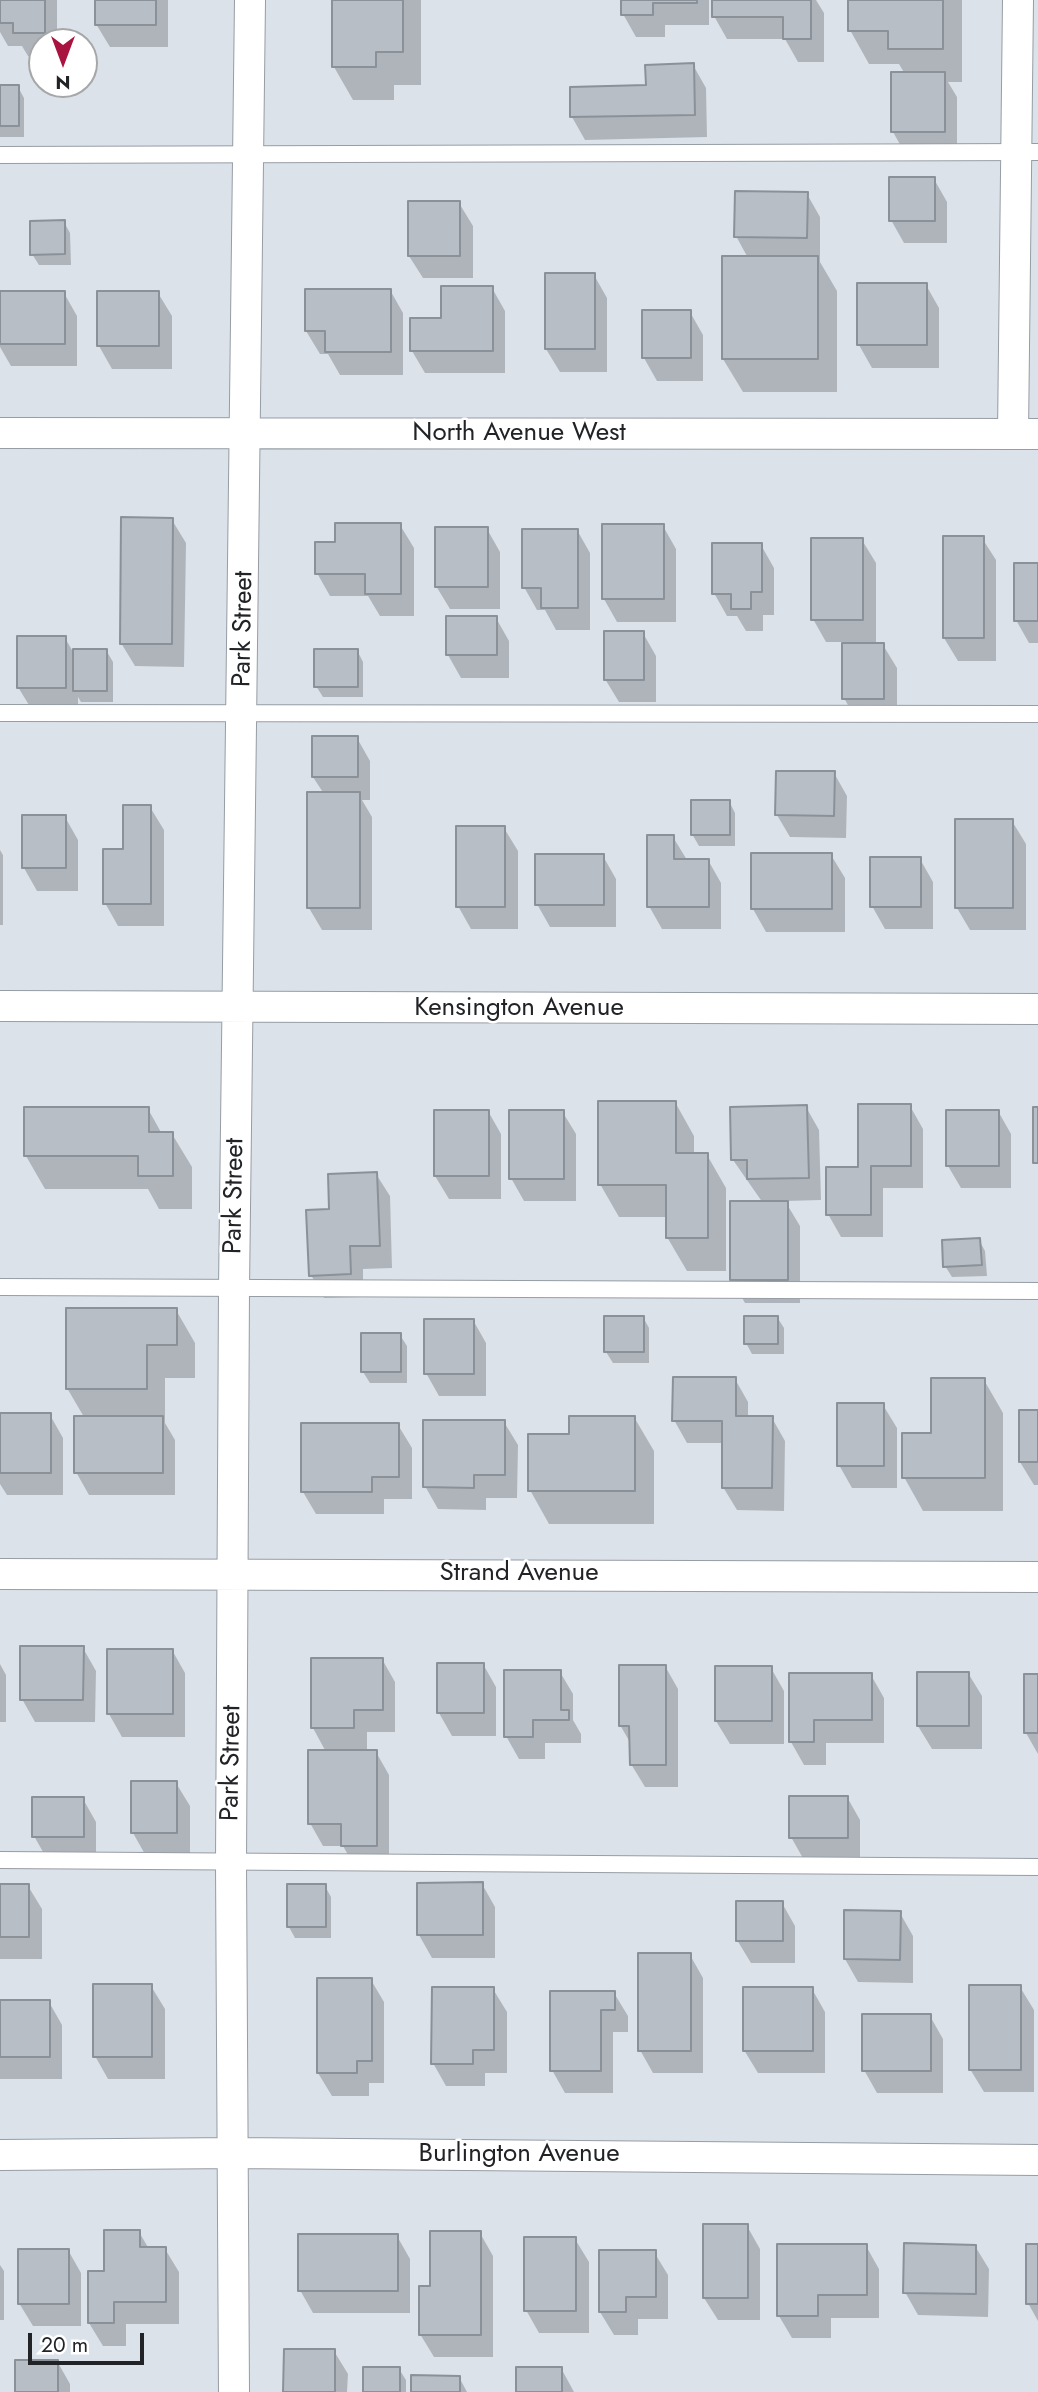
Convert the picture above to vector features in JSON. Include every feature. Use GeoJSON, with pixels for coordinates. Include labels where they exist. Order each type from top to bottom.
{"type":"FeatureCollection","features":[{"type":"Feature","properties":{"kind":"street","name":"Park Street"},"geometry":{"type":"LineString","coordinates":[[234,2392],[235,2153],[231,1863],[235,1573],[234,1288],[250,0]]}},
{"type":"Feature","properties":{"kind":"street"},"geometry":{"type":"LineString","coordinates":[[1018,0],[1028,152],[1026,434]]}},
{"type":"Feature","properties":{"kind":"street","name":"North Avenue West"},"geometry":{"type":"LineString","coordinates":[[0,433],[1026,434]]}},
{"type":"Feature","properties":{"kind":"street","name":"Kensington Avenue"},"geometry":{"type":"LineString","coordinates":[[0,1006],[1038,1009]]}},
{"type":"Feature","properties":{"kind":"street","name":"Strand Avenue"},"geometry":{"type":"LineString","coordinates":[[0,1574],[1038,1577]]}},
{"type":"Feature","properties":{"kind":"street","name":"Burlington Avenue"},"geometry":{"type":"LineString","coordinates":[[0,2155],[235,2153],[1038,2160]]}},
{"type":"Feature","properties":{"kind":"lane"},"geometry":{"type":"LineString","coordinates":[[0,155],[1028,152]]}},
{"type":"Feature","properties":{"kind":"lane"},"geometry":{"type":"LineString","coordinates":[[0,713],[1038,714]]}},
{"type":"Feature","properties":{"kind":"lane"},"geometry":{"type":"LineString","coordinates":[[0,1287],[1038,1291]]}},
{"type":"Feature","properties":{"kind":"lane"},"geometry":{"type":"LineString","coordinates":[[0,1860],[1038,1867]]}},
{"type":"Feature","properties":{"kind":"building"},"geometry":{"type":"Polygon","coordinates":[[[0,0],[45,0],[45,28],[28,28],[28,33],[13,33],[13,23],[0,23],[0,0]]]}},
{"type":"Feature","properties":{"kind":"building"},"geometry":{"type":"Polygon","coordinates":[[[95,0],[156,0],[156,25],[95,25],[95,0]]]}},
{"type":"Feature","properties":{"kind":"building"},"geometry":{"type":"Polygon","coordinates":[[[332,0],[403,0],[403,52],[376,52],[376,67],[332,67],[332,0]]]}},
{"type":"Feature","properties":{"kind":"building"},"geometry":{"type":"Polygon","coordinates":[[[621,0],[697,0],[697,3],[653,3],[653,15],[621,15],[621,0]]]}},
{"type":"Feature","properties":{"kind":"building"},"geometry":{"type":"Polygon","coordinates":[[[712,0],[811,0],[811,39],[783,39],[783,17],[712,17],[712,0]]]}},
{"type":"Feature","properties":{"kind":"building"},"geometry":{"type":"Polygon","coordinates":[[[848,0],[943,0],[943,49],[888,49],[888,31],[848,31],[848,0]]]}},
{"type":"Feature","properties":{"kind":"building"},"geometry":{"type":"Polygon","coordinates":[[[694,63],[695,115],[570,117],[570,87],[646,85],[645,65],[694,63]]]}},
{"type":"Feature","properties":{"kind":"building"},"geometry":{"type":"Polygon","coordinates":[[[891,72],[945,72],[945,132],[891,132],[891,72]]]}},
{"type":"Feature","properties":{"kind":"building"},"geometry":{"type":"Polygon","coordinates":[[[0,85],[19,85],[19,126],[0,126],[0,85]]]}},
{"type":"Feature","properties":{"kind":"building"},"geometry":{"type":"Polygon","coordinates":[[[889,177],[935,177],[935,221],[889,221],[889,177]]]}},
{"type":"Feature","properties":{"kind":"building"},"geometry":{"type":"Polygon","coordinates":[[[735,191],[808,192],[807,238],[734,237],[735,191]]]}},
{"type":"Feature","properties":{"kind":"building"},"geometry":{"type":"Polygon","coordinates":[[[408,201],[460,201],[460,256],[408,256],[408,201]]]}},
{"type":"Feature","properties":{"kind":"building"},"geometry":{"type":"Polygon","coordinates":[[[65,220],[65,254],[30,255],[30,221],[65,220]]]}},
{"type":"Feature","properties":{"kind":"building"},"geometry":{"type":"Polygon","coordinates":[[[722,256],[818,256],[818,359],[722,359],[722,256]]]}},
{"type":"Feature","properties":{"kind":"building"},"geometry":{"type":"Polygon","coordinates":[[[545,273],[595,273],[595,349],[545,349],[545,273]]]}},
{"type":"Feature","properties":{"kind":"building"},"geometry":{"type":"Polygon","coordinates":[[[857,283],[927,283],[927,345],[857,345],[857,283]]]}},
{"type":"Feature","properties":{"kind":"building"},"geometry":{"type":"Polygon","coordinates":[[[441,286],[493,286],[493,351],[410,351],[410,318],[441,318],[441,286]]]}},
{"type":"Feature","properties":{"kind":"building"},"geometry":{"type":"Polygon","coordinates":[[[305,289],[391,289],[391,352],[325,352],[325,331],[305,331],[305,289]]]}},
{"type":"Feature","properties":{"kind":"building"},"geometry":{"type":"Polygon","coordinates":[[[0,291],[65,291],[65,344],[0,344],[0,291]]]}},
{"type":"Feature","properties":{"kind":"building"},"geometry":{"type":"Polygon","coordinates":[[[97,291],[159,291],[159,346],[97,346],[97,291]]]}},
{"type":"Feature","properties":{"kind":"building"},"geometry":{"type":"Polygon","coordinates":[[[642,310],[691,310],[691,358],[642,358],[642,310]]]}},
{"type":"Feature","properties":{"kind":"building"},"geometry":{"type":"Polygon","coordinates":[[[121,517],[173,518],[172,644],[120,644],[121,517]]]}},
{"type":"Feature","properties":{"kind":"building"},"geometry":{"type":"Polygon","coordinates":[[[335,523],[401,523],[401,594],[365,594],[365,574],[315,574],[315,542],[335,542],[335,523]]]}},
{"type":"Feature","properties":{"kind":"building"},"geometry":{"type":"Polygon","coordinates":[[[602,524],[664,524],[664,599],[602,599],[602,524]]]}},
{"type":"Feature","properties":{"kind":"building"},"geometry":{"type":"Polygon","coordinates":[[[435,527],[488,527],[488,587],[435,587],[435,527]]]}},
{"type":"Feature","properties":{"kind":"building"},"geometry":{"type":"Polygon","coordinates":[[[522,529],[578,529],[578,608],[541,608],[541,588],[522,588],[522,529]]]}},
{"type":"Feature","properties":{"kind":"building"},"geometry":{"type":"Polygon","coordinates":[[[943,536],[984,536],[984,638],[943,638],[943,536]]]}},
{"type":"Feature","properties":{"kind":"building"},"geometry":{"type":"Polygon","coordinates":[[[811,538],[863,538],[863,620],[811,620],[811,538]]]}},
{"type":"Feature","properties":{"kind":"building"},"geometry":{"type":"Polygon","coordinates":[[[712,543],[762,543],[762,592],[751,592],[751,609],[731,609],[731,594],[712,594],[712,543]]]}},
{"type":"Feature","properties":{"kind":"building"},"geometry":{"type":"Polygon","coordinates":[[[1014,563],[1038,563],[1038,621],[1014,621],[1014,563]]]}},
{"type":"Feature","properties":{"kind":"building"},"geometry":{"type":"Polygon","coordinates":[[[446,616],[497,616],[497,655],[446,655],[446,616]]]}},
{"type":"Feature","properties":{"kind":"building"},"geometry":{"type":"Polygon","coordinates":[[[604,631],[644,631],[644,680],[604,680],[604,631]]]}},
{"type":"Feature","properties":{"kind":"building"},"geometry":{"type":"Polygon","coordinates":[[[17,636],[66,636],[66,688],[17,688],[17,636]]]}},
{"type":"Feature","properties":{"kind":"building"},"geometry":{"type":"Polygon","coordinates":[[[842,643],[884,643],[884,699],[842,699],[842,643]]]}},
{"type":"Feature","properties":{"kind":"building"},"geometry":{"type":"Polygon","coordinates":[[[73,649],[107,649],[107,691],[73,691],[73,649]]]}},
{"type":"Feature","properties":{"kind":"building"},"geometry":{"type":"Polygon","coordinates":[[[314,649],[358,649],[358,687],[314,687],[314,649]]]}},
{"type":"Feature","properties":{"kind":"building"},"geometry":{"type":"Polygon","coordinates":[[[312,736],[358,736],[358,777],[312,777],[312,736]]]}},
{"type":"Feature","properties":{"kind":"building"},"geometry":{"type":"Polygon","coordinates":[[[776,771],[835,771],[834,816],[775,815],[776,771]]]}},
{"type":"Feature","properties":{"kind":"building"},"geometry":{"type":"Polygon","coordinates":[[[307,792],[360,792],[360,908],[307,908],[307,792]]]}},
{"type":"Feature","properties":{"kind":"building"},"geometry":{"type":"Polygon","coordinates":[[[691,800],[730,800],[730,835],[691,835],[691,800]]]}},
{"type":"Feature","properties":{"kind":"building"},"geometry":{"type":"Polygon","coordinates":[[[123,805],[151,805],[151,904],[103,904],[103,849],[123,849],[123,805]]]}},
{"type":"Feature","properties":{"kind":"building"},"geometry":{"type":"Polygon","coordinates":[[[22,815],[66,815],[66,868],[22,868],[22,815]]]}},
{"type":"Feature","properties":{"kind":"building"},"geometry":{"type":"Polygon","coordinates":[[[955,819],[1013,819],[1013,908],[955,908],[955,819]]]}},
{"type":"Feature","properties":{"kind":"building"},"geometry":{"type":"Polygon","coordinates":[[[456,826],[505,826],[505,907],[456,907],[456,826]]]}},
{"type":"Feature","properties":{"kind":"building"},"geometry":{"type":"Polygon","coordinates":[[[647,835],[674,835],[674,859],[709,859],[709,907],[647,907],[647,835]]]}},
{"type":"Feature","properties":{"kind":"building"},"geometry":{"type":"Polygon","coordinates":[[[751,853],[832,853],[832,909],[751,909],[751,853]]]}},
{"type":"Feature","properties":{"kind":"building"},"geometry":{"type":"Polygon","coordinates":[[[535,854],[604,854],[604,905],[535,905],[535,854]]]}},
{"type":"Feature","properties":{"kind":"building"},"geometry":{"type":"Polygon","coordinates":[[[870,857],[921,857],[921,907],[870,907],[870,857]]]}},
{"type":"Feature","properties":{"kind":"building"},"geometry":{"type":"Polygon","coordinates":[[[598,1101],[676,1101],[676,1153],[708,1153],[708,1238],[666,1238],[666,1185],[598,1185],[598,1101]]]}},
{"type":"Feature","properties":{"kind":"building"},"geometry":{"type":"Polygon","coordinates":[[[858,1104],[911,1104],[911,1166],[871,1166],[871,1215],[826,1215],[826,1167],[858,1167],[858,1104]]]}},
{"type":"Feature","properties":{"kind":"building"},"geometry":{"type":"Polygon","coordinates":[[[807,1105],[809,1178],[747,1179],[747,1160],[731,1160],[730,1107],[807,1105]]]}},
{"type":"Feature","properties":{"kind":"building"},"geometry":{"type":"Polygon","coordinates":[[[24,1107],[149,1107],[149,1132],[173,1132],[173,1176],[138,1176],[138,1156],[24,1156],[24,1107]]]}},
{"type":"Feature","properties":{"kind":"building"},"geometry":{"type":"Polygon","coordinates":[[[1033,1107],[1038,1107],[1038,1163],[1033,1163],[1033,1107]]]}},
{"type":"Feature","properties":{"kind":"building"},"geometry":{"type":"Polygon","coordinates":[[[434,1110],[489,1110],[489,1176],[434,1176],[434,1110]]]}},
{"type":"Feature","properties":{"kind":"building"},"geometry":{"type":"Polygon","coordinates":[[[509,1110],[564,1110],[564,1179],[509,1179],[509,1110]]]}},
{"type":"Feature","properties":{"kind":"building"},"geometry":{"type":"Polygon","coordinates":[[[946,1110],[999,1110],[999,1166],[946,1166],[946,1110]]]}},
{"type":"Feature","properties":{"kind":"building"},"geometry":{"type":"Polygon","coordinates":[[[377,1172],[380,1246],[350,1246],[351,1274],[309,1276],[306,1210],[329,1209],[328,1174],[377,1172]]]}},
{"type":"Feature","properties":{"kind":"building"},"geometry":{"type":"Polygon","coordinates":[[[730,1201],[788,1201],[788,1280],[730,1280],[730,1201]]]}},
{"type":"Feature","properties":{"kind":"building"},"geometry":{"type":"Polygon","coordinates":[[[980,1238],[982,1265],[943,1267],[942,1240],[980,1238]]]}},
{"type":"Feature","properties":{"kind":"building"},"geometry":{"type":"Polygon","coordinates":[[[66,1308],[177,1308],[177,1345],[147,1345],[147,1389],[66,1389],[66,1308]]]}},
{"type":"Feature","properties":{"kind":"building"},"geometry":{"type":"Polygon","coordinates":[[[604,1316],[644,1316],[644,1352],[604,1352],[604,1316]]]}},
{"type":"Feature","properties":{"kind":"building"},"geometry":{"type":"Polygon","coordinates":[[[744,1316],[778,1316],[778,1344],[744,1344],[744,1316]]]}},
{"type":"Feature","properties":{"kind":"building"},"geometry":{"type":"Polygon","coordinates":[[[424,1319],[474,1319],[474,1374],[424,1374],[424,1319]]]}},
{"type":"Feature","properties":{"kind":"building"},"geometry":{"type":"Polygon","coordinates":[[[361,1333],[401,1333],[401,1372],[361,1372],[361,1333]]]}},
{"type":"Feature","properties":{"kind":"building"},"geometry":{"type":"Polygon","coordinates":[[[673,1377],[736,1377],[736,1416],[773,1416],[772,1488],[722,1488],[722,1421],[672,1421],[673,1377]]]}},
{"type":"Feature","properties":{"kind":"building"},"geometry":{"type":"Polygon","coordinates":[[[931,1378],[985,1378],[985,1478],[902,1478],[902,1433],[931,1433],[931,1378]]]}},
{"type":"Feature","properties":{"kind":"building"},"geometry":{"type":"Polygon","coordinates":[[[837,1403],[884,1403],[884,1466],[837,1466],[837,1403]]]}},
{"type":"Feature","properties":{"kind":"building"},"geometry":{"type":"Polygon","coordinates":[[[1019,1410],[1038,1410],[1038,1462],[1019,1462],[1019,1410]]]}},
{"type":"Feature","properties":{"kind":"building"},"geometry":{"type":"Polygon","coordinates":[[[0,1413],[51,1413],[51,1473],[0,1473],[0,1413]]]}},
{"type":"Feature","properties":{"kind":"building"},"geometry":{"type":"Polygon","coordinates":[[[74,1416],[163,1416],[163,1473],[74,1473],[74,1416]]]}},
{"type":"Feature","properties":{"kind":"building"},"geometry":{"type":"Polygon","coordinates":[[[569,1416],[635,1416],[635,1491],[528,1491],[528,1434],[569,1434],[569,1416]]]}},
{"type":"Feature","properties":{"kind":"building"},"geometry":{"type":"Polygon","coordinates":[[[423,1420],[505,1420],[505,1475],[474,1475],[474,1488],[423,1487],[423,1420]]]}},
{"type":"Feature","properties":{"kind":"building"},"geometry":{"type":"Polygon","coordinates":[[[301,1423],[399,1423],[399,1477],[372,1477],[372,1492],[301,1492],[301,1423]]]}},
{"type":"Feature","properties":{"kind":"building"},"geometry":{"type":"Polygon","coordinates":[[[20,1646],[84,1646],[83,1700],[20,1700],[20,1646]]]}},
{"type":"Feature","properties":{"kind":"building"},"geometry":{"type":"Polygon","coordinates":[[[107,1649],[173,1649],[173,1714],[107,1714],[107,1649]]]}},
{"type":"Feature","properties":{"kind":"building"},"geometry":{"type":"Polygon","coordinates":[[[311,1658],[383,1658],[383,1710],[354,1710],[354,1728],[311,1728],[311,1658]]]}},
{"type":"Feature","properties":{"kind":"building"},"geometry":{"type":"Polygon","coordinates":[[[437,1663],[484,1663],[484,1713],[437,1713],[437,1663]]]}},
{"type":"Feature","properties":{"kind":"building"},"geometry":{"type":"Polygon","coordinates":[[[619,1665],[666,1665],[666,1765],[630,1765],[629,1726],[619,1726],[619,1665]]]}},
{"type":"Feature","properties":{"kind":"building"},"geometry":{"type":"Polygon","coordinates":[[[715,1666],[772,1666],[772,1721],[715,1721],[715,1666]]]}},
{"type":"Feature","properties":{"kind":"building"},"geometry":{"type":"Polygon","coordinates":[[[504,1670],[561,1670],[561,1710],[569,1710],[569,1720],[533,1720],[533,1737],[504,1737],[504,1670]]]}},
{"type":"Feature","properties":{"kind":"building"},"geometry":{"type":"Polygon","coordinates":[[[917,1672],[969,1672],[969,1726],[917,1726],[917,1672]]]}},
{"type":"Feature","properties":{"kind":"building"},"geometry":{"type":"Polygon","coordinates":[[[789,1673],[872,1673],[872,1720],[814,1720],[814,1742],[789,1742],[789,1673]]]}},
{"type":"Feature","properties":{"kind":"building"},"geometry":{"type":"Polygon","coordinates":[[[1024,1674],[1038,1674],[1038,1733],[1024,1733],[1024,1674]]]}},
{"type":"Feature","properties":{"kind":"building"},"geometry":{"type":"Polygon","coordinates":[[[308,1750],[377,1750],[377,1846],[341,1846],[341,1824],[308,1824],[308,1750]]]}},
{"type":"Feature","properties":{"kind":"building"},"geometry":{"type":"Polygon","coordinates":[[[131,1781],[177,1781],[177,1833],[131,1833],[131,1781]]]}},
{"type":"Feature","properties":{"kind":"building"},"geometry":{"type":"Polygon","coordinates":[[[789,1796],[848,1796],[848,1838],[789,1838],[789,1796]]]}},
{"type":"Feature","properties":{"kind":"building"},"geometry":{"type":"Polygon","coordinates":[[[32,1797],[84,1797],[84,1837],[32,1837],[32,1797]]]}},
{"type":"Feature","properties":{"kind":"building"},"geometry":{"type":"Polygon","coordinates":[[[483,1882],[483,1935],[417,1935],[417,1883],[483,1882]]]}},
{"type":"Feature","properties":{"kind":"building"},"geometry":{"type":"Polygon","coordinates":[[[0,1884],[29,1884],[29,1937],[0,1937],[0,1884]]]}},
{"type":"Feature","properties":{"kind":"building"},"geometry":{"type":"Polygon","coordinates":[[[287,1884],[326,1884],[326,1927],[287,1927],[287,1884]]]}},
{"type":"Feature","properties":{"kind":"building"},"geometry":{"type":"Polygon","coordinates":[[[736,1901],[783,1901],[783,1941],[736,1941],[736,1901]]]}},
{"type":"Feature","properties":{"kind":"building"},"geometry":{"type":"Polygon","coordinates":[[[844,1910],[901,1911],[900,1960],[844,1959],[844,1910]]]}},
{"type":"Feature","properties":{"kind":"building"},"geometry":{"type":"Polygon","coordinates":[[[638,1953],[691,1953],[691,2051],[638,2051],[638,1953]]]}},
{"type":"Feature","properties":{"kind":"building"},"geometry":{"type":"Polygon","coordinates":[[[317,1978],[372,1978],[372,2061],[357,2061],[357,2073],[317,2073],[317,1978]]]}},
{"type":"Feature","properties":{"kind":"building"},"geometry":{"type":"Polygon","coordinates":[[[93,1984],[152,1984],[152,2057],[93,2057],[93,1984]]]}},
{"type":"Feature","properties":{"kind":"building"},"geometry":{"type":"Polygon","coordinates":[[[969,1985],[1021,1985],[1021,2070],[969,2070],[969,1985]]]}},
{"type":"Feature","properties":{"kind":"building"},"geometry":{"type":"Polygon","coordinates":[[[432,1987],[494,1987],[494,2050],[473,2050],[473,2064],[431,2064],[432,1987]]]}},
{"type":"Feature","properties":{"kind":"building"},"geometry":{"type":"Polygon","coordinates":[[[743,1987],[813,1987],[813,2051],[743,2051],[743,1987]]]}},
{"type":"Feature","properties":{"kind":"building"},"geometry":{"type":"Polygon","coordinates":[[[550,1991],[615,1991],[615,2010],[601,2010],[601,2071],[550,2071],[550,1991]]]}},
{"type":"Feature","properties":{"kind":"building"},"geometry":{"type":"Polygon","coordinates":[[[0,2000],[50,2000],[50,2057],[0,2057],[0,2000]]]}},
{"type":"Feature","properties":{"kind":"building"},"geometry":{"type":"Polygon","coordinates":[[[862,2014],[931,2014],[931,2071],[862,2071],[862,2014]]]}},
{"type":"Feature","properties":{"kind":"building"},"geometry":{"type":"Polygon","coordinates":[[[703,2224],[748,2224],[748,2298],[703,2298],[703,2224]]]}},
{"type":"Feature","properties":{"kind":"building"},"geometry":{"type":"Polygon","coordinates":[[[104,2230],[140,2230],[140,2247],[166,2247],[166,2302],[114,2302],[114,2323],[88,2323],[88,2271],[104,2271],[104,2230]]]}},
{"type":"Feature","properties":{"kind":"building"},"geometry":{"type":"Polygon","coordinates":[[[430,2231],[481,2231],[481,2335],[419,2335],[419,2286],[430,2286],[430,2231]]]}},
{"type":"Feature","properties":{"kind":"building"},"geometry":{"type":"Polygon","coordinates":[[[298,2234],[398,2234],[398,2291],[298,2291],[298,2234]]]}},
{"type":"Feature","properties":{"kind":"building"},"geometry":{"type":"Polygon","coordinates":[[[524,2237],[576,2237],[576,2311],[524,2311],[524,2237]]]}},
{"type":"Feature","properties":{"kind":"building"},"geometry":{"type":"Polygon","coordinates":[[[904,2243],[976,2245],[976,2294],[903,2293],[904,2243]]]}},
{"type":"Feature","properties":{"kind":"building"},"geometry":{"type":"Polygon","coordinates":[[[777,2244],[867,2244],[867,2295],[818,2295],[818,2316],[777,2316],[777,2244]]]}},
{"type":"Feature","properties":{"kind":"building"},"geometry":{"type":"Polygon","coordinates":[[[1026,2244],[1038,2244],[1038,2304],[1026,2304],[1026,2244]]]}},
{"type":"Feature","properties":{"kind":"building"},"geometry":{"type":"Polygon","coordinates":[[[18,2249],[69,2249],[69,2304],[18,2304],[18,2249]]]}},
{"type":"Feature","properties":{"kind":"building"},"geometry":{"type":"Polygon","coordinates":[[[599,2250],[656,2250],[656,2297],[626,2297],[626,2312],[599,2312],[599,2250]]]}},
{"type":"Feature","properties":{"kind":"building"},"geometry":{"type":"Polygon","coordinates":[[[284,2349],[335,2349],[335,2392],[283,2392],[284,2349]]]}},
{"type":"Feature","properties":{"kind":"building"},"geometry":{"type":"Polygon","coordinates":[[[15,2360],[58,2360],[58,2392],[15,2392],[15,2360]]]}},
{"type":"Feature","properties":{"kind":"building"},"geometry":{"type":"Polygon","coordinates":[[[363,2367],[400,2367],[400,2392],[363,2392],[363,2367]]]}},
{"type":"Feature","properties":{"kind":"building"},"geometry":{"type":"Polygon","coordinates":[[[516,2367],[562,2367],[562,2392],[516,2392],[516,2367]]]}},
{"type":"Feature","properties":{"kind":"building"},"geometry":{"type":"Polygon","coordinates":[[[411,2375],[460,2376],[460,2392],[411,2392],[411,2375]]]}}]}
